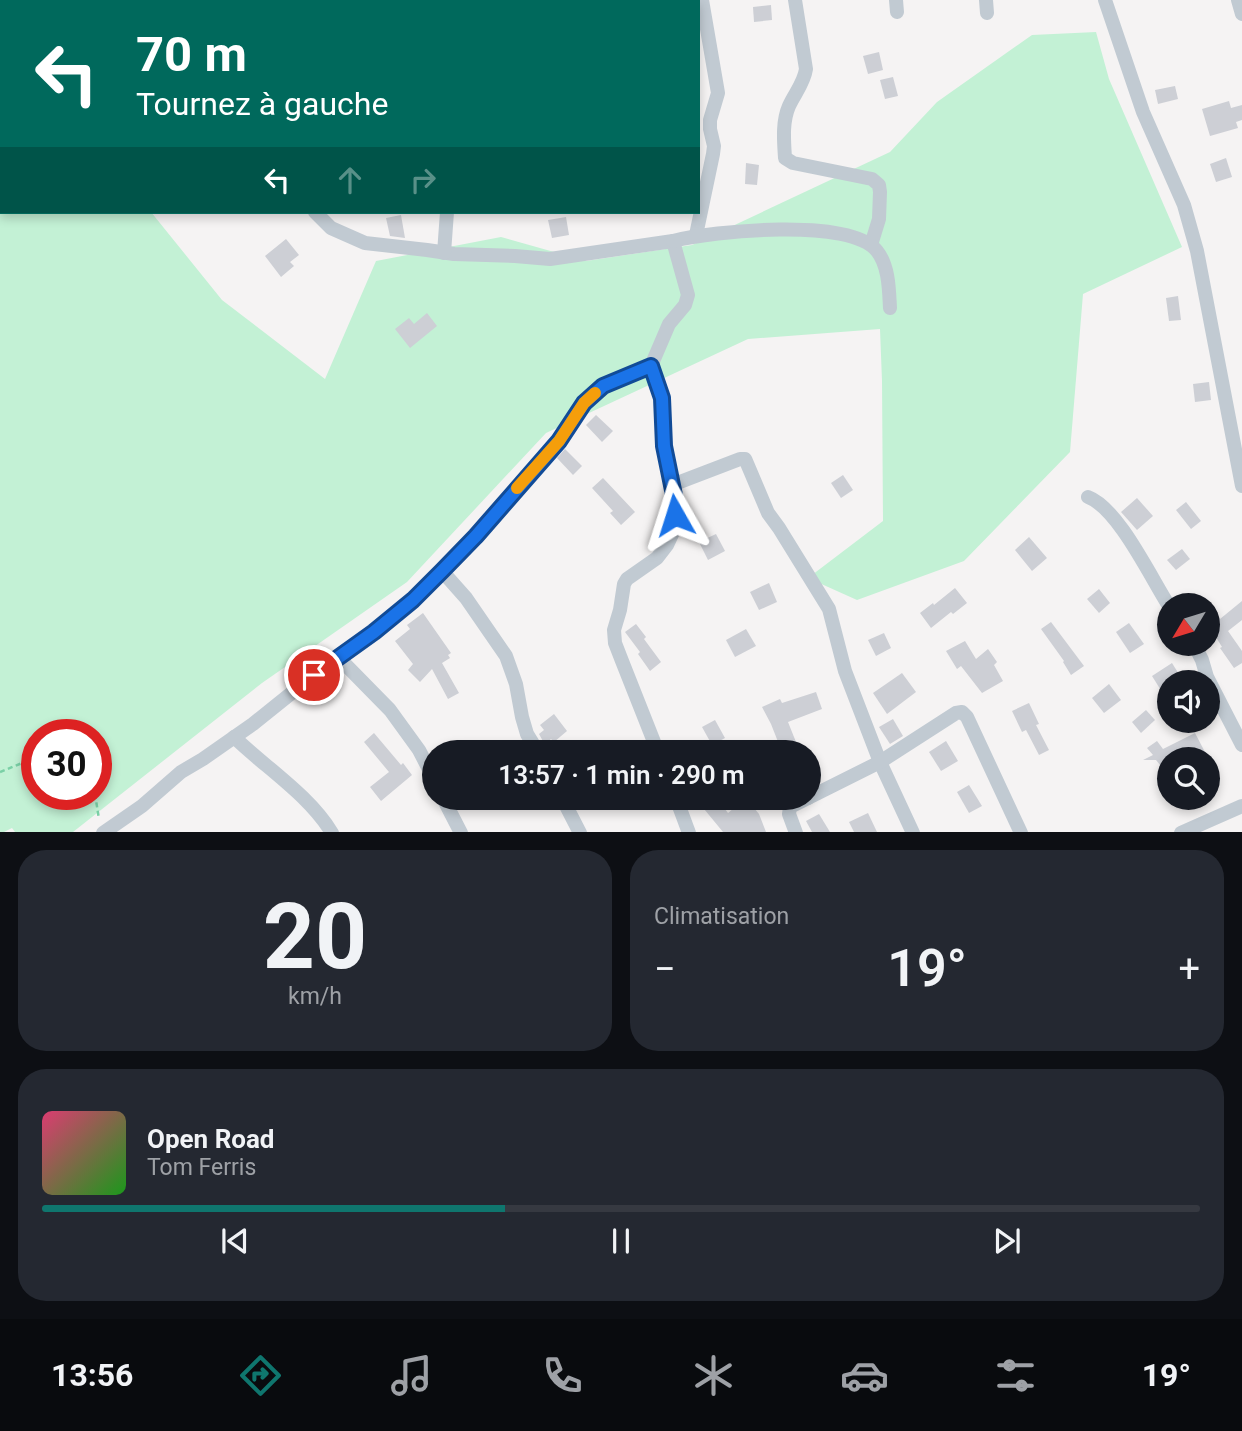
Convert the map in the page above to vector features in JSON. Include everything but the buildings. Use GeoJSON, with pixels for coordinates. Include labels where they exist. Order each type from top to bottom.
{"type":"FeatureCollection","features":[{"type":"Feature","properties":{"kind":"street"},"geometry":{"type":"LineString","coordinates":[[702,0],[704,45],[718,93],[710,120],[713,154],[702,192]]}},
{"type":"Feature","properties":{"kind":"street"},"geometry":{"type":"LineString","coordinates":[[796,0],[806,69],[788,108],[783,137],[785,158],[793,163],[877,182],[880,187],[879,219],[872,245]]}},
{"type":"Feature","properties":{"kind":"street"},"geometry":{"type":"LineString","coordinates":[[1105,0],[1143,112],[1184,205],[1197,251],[1242,486]]}},
{"type":"Feature","properties":{"kind":"street"},"geometry":{"type":"LineString","coordinates":[[1238,0],[1242,14]]}},
{"type":"Feature","properties":{"kind":"street"},"geometry":{"type":"LineString","coordinates":[[317,214],[331,228],[365,243],[444,253],[550,259],[673,241],[696,235],[797,230],[851,236],[872,245],[878,252],[886,269],[890,308]]}},
{"type":"Feature","properties":{"kind":"street"},"geometry":{"type":"LineString","coordinates":[[444,253],[447,214]]}},
{"type":"Feature","properties":{"kind":"street"},"geometry":{"type":"LineString","coordinates":[[696,235],[699,214]]}},
{"type":"Feature","properties":{"kind":"street"},"geometry":{"type":"LineString","coordinates":[[653,740],[615,643],[614,630],[627,579],[656,558],[667,545],[674,530],[675,500],[664,446],[662,398],[651,366],[662,336],[685,305],[688,295],[673,241]]}},
{"type":"Feature","properties":{"kind":"street"},"geometry":{"type":"LineString","coordinates":[[101,826],[142,806],[181,772],[234,737],[413,600],[476,536],[559,441],[584,403],[603,386],[651,366]]}},
{"type":"Feature","properties":{"kind":"street"},"geometry":{"type":"LineString","coordinates":[[672,485],[745,459],[768,513],[829,609],[841,661],[880,762],[913,832]]}},
{"type":"Feature","properties":{"kind":"street"},"geometry":{"type":"LineString","coordinates":[[1088,497],[1105,507],[1124,530],[1161,593]]}},
{"type":"Feature","properties":{"kind":"street"},"geometry":{"type":"LineString","coordinates":[[442,571],[466,598],[506,656],[516,684],[522,718],[531,740]]}},
{"type":"Feature","properties":{"kind":"street"},"geometry":{"type":"LineString","coordinates":[[1199,656],[1242,745]]}},
{"type":"Feature","properties":{"kind":"street"},"geometry":{"type":"LineString","coordinates":[[339,658],[390,710],[422,756]]}},
{"type":"Feature","properties":{"kind":"street"},"geometry":{"type":"LineString","coordinates":[[821,792],[880,762],[956,713],[962,712],[967,717],[1021,832]]}},
{"type":"Feature","properties":{"kind":"street"},"geometry":{"type":"LineString","coordinates":[[234,737],[303,798],[332,832]]}},
{"type":"Feature","properties":{"kind":"street"},"geometry":{"type":"LineString","coordinates":[[449,810],[461,832]]}},
{"type":"Feature","properties":{"kind":"street"},"geometry":{"type":"LineString","coordinates":[[568,810],[580,832]]}},
{"type":"Feature","properties":{"kind":"street"},"geometry":{"type":"LineString","coordinates":[[681,810],[689,832]]}},
{"type":"Feature","properties":{"kind":"street"},"geometry":{"type":"LineString","coordinates":[[790,810],[796,832]]}},
{"type":"Feature","properties":{"kind":"street"},"geometry":{"type":"LineString","coordinates":[[1181,832],[1241,810]]}},
{"type":"Feature","properties":{"kind":"path"},"geometry":{"type":"LineString","coordinates":[[0,772],[21,764]]}},
{"type":"Feature","properties":{"kind":"green space"},"geometry":{"type":"Polygon","coordinates":[[[1096,32],[1109,79],[1182,247],[1083,294],[1070,452],[964,561],[857,600],[808,578],[883,521],[880,329],[748,339],[546,433],[407,582],[262,683],[112,801],[112,719],[21,719],[21,810],[101,810],[73,832],[15,832],[12,828],[0,832],[0,214],[153,214],[222,300],[325,379],[376,261],[501,237],[586,261],[692,245],[890,152],[937,102],[1032,35],[1096,32]]]}},
{"type":"Feature","properties":{"kind":"slow traffic"},"geometry":{"type":"LineString","coordinates":[[517,488],[559,441],[584,403],[595,393]]}},
{"type":"Feature","properties":{"kind":"route"},"geometry":{"type":"LineString","coordinates":[[314,675],[374,632],[413,600],[442,571],[559,441],[584,403],[603,386],[651,366],[662,398],[664,446],[675,500],[675,515]]}}]}
